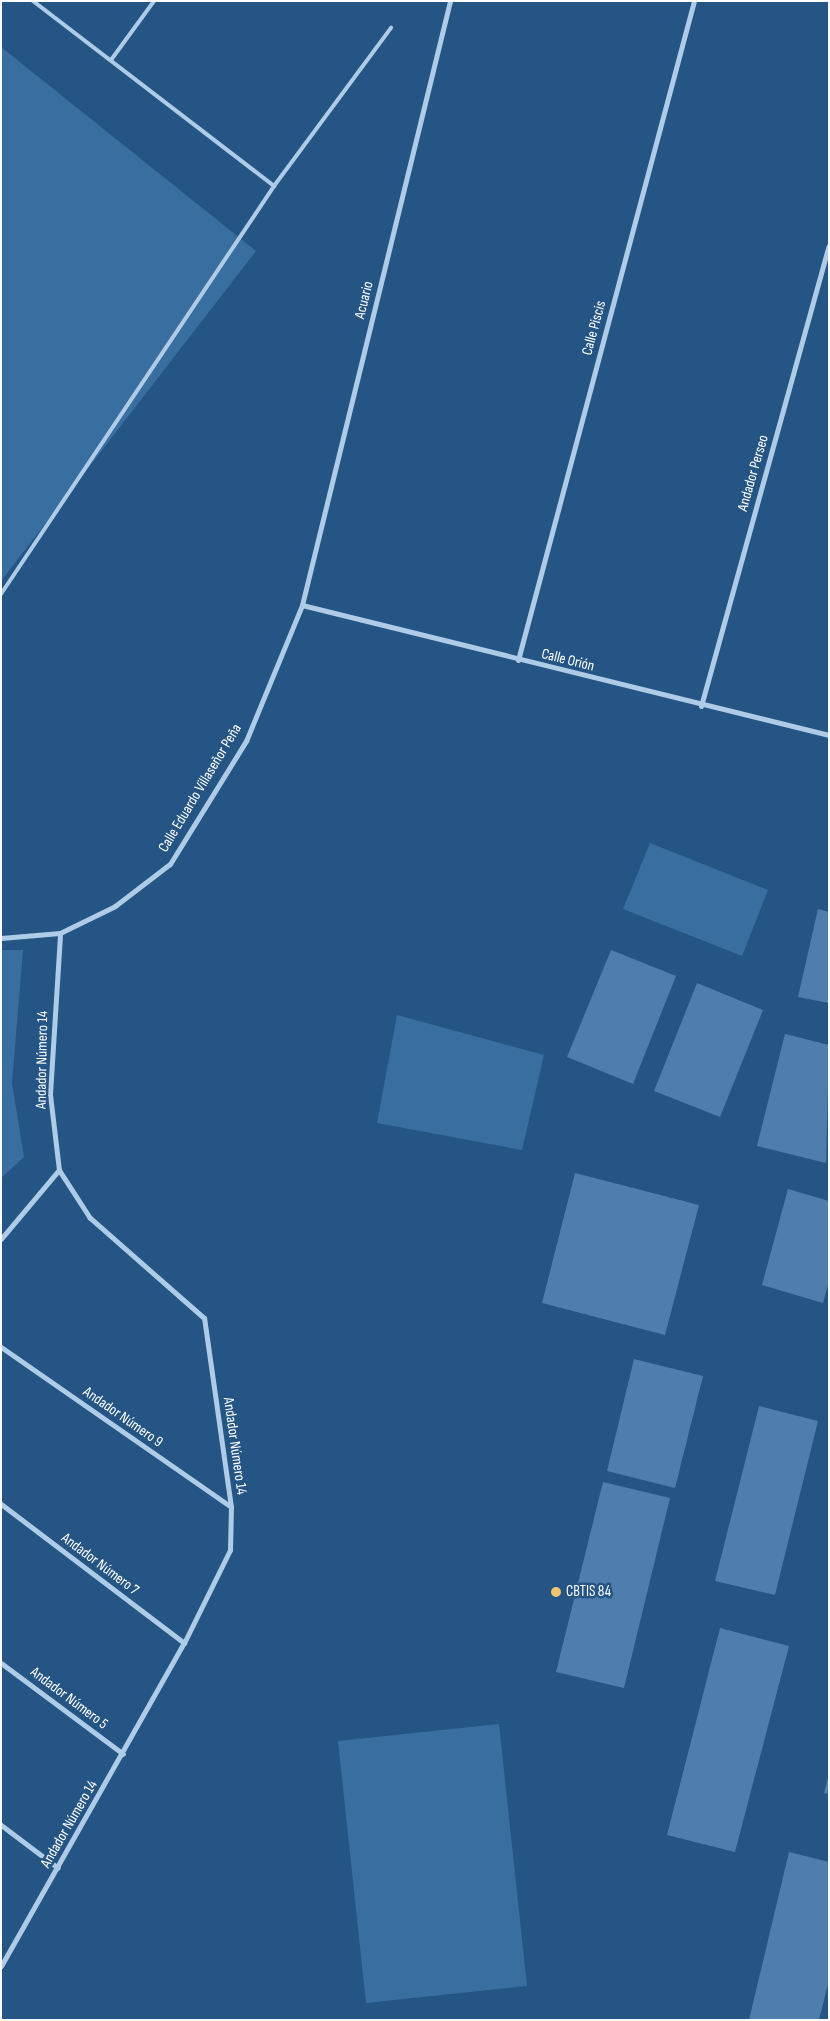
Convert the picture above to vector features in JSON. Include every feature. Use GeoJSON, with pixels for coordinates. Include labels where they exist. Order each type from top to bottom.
{"type":"FeatureCollection","features":[{"type":"Feature","properties":{"kind":"street","name":"Acuario"},"geometry":{"type":"LineString","coordinates":[[302,605],[450,1]]}},
{"type":"Feature","properties":{"kind":"street","name":"Calle Piscis"},"geometry":{"type":"LineString","coordinates":[[518,660],[694,1]]}},
{"type":"Feature","properties":{"kind":"street","name":"Andador Perseo"},"geometry":{"type":"LineString","coordinates":[[701,706],[829,246]]}},
{"type":"Feature","properties":{"kind":"street","name":"Calle Orión"},"geometry":{"type":"LineString","coordinates":[[302,605],[701,706],[829,735]]}},
{"type":"Feature","properties":{"kind":"street","name":"Calle Eduardo Villaseñor Peña"},"geometry":{"type":"LineString","coordinates":[[1,938],[60,933],[115,906],[170,864],[246,741],[302,605]]}},
{"type":"Feature","properties":{"kind":"street","name":"Andador Número 14"},"geometry":{"type":"LineString","coordinates":[[1,1966],[123,1754],[184,1643],[230,1550],[231,1507],[204,1318],[90,1218],[59,1170],[50,1094],[60,933]]}},
{"type":"Feature","properties":{"kind":"street"},"geometry":{"type":"LineString","coordinates":[[1,1239],[59,1170]]}},
{"type":"Feature","properties":{"kind":"street","name":"Andador Número 9"},"geometry":{"type":"LineString","coordinates":[[1,1347],[231,1507]]}},
{"type":"Feature","properties":{"kind":"street","name":"Andador Número 7"},"geometry":{"type":"LineString","coordinates":[[1,1504],[184,1643]]}},
{"type":"Feature","properties":{"kind":"street","name":"Andador Número 5"},"geometry":{"type":"LineString","coordinates":[[1,1663],[123,1754]]}},
{"type":"Feature","properties":{"kind":"street"},"geometry":{"type":"LineString","coordinates":[[1,1825],[58,1868]]}},
{"type":"Feature","properties":{"kind":"lane"},"geometry":{"type":"LineString","coordinates":[[33,1],[274,186]]}},
{"type":"Feature","properties":{"kind":"lane"},"geometry":{"type":"LineString","coordinates":[[112,60],[154,1]]}},
{"type":"Feature","properties":{"kind":"lane"},"geometry":{"type":"LineString","coordinates":[[1,594],[274,186],[391,28]]}},
{"type":"Feature","properties":{"kind":"shaded area"},"geometry":{"type":"Polygon","coordinates":[[[1,47],[256,251],[1,581],[1,47]]]}},
{"type":"Feature","properties":{"kind":"shaded area"},"geometry":{"type":"Polygon","coordinates":[[[650,843],[768,890],[742,956],[623,909],[650,843]]]}},
{"type":"Feature","properties":{"kind":"shaded area"},"geometry":{"type":"Polygon","coordinates":[[[1,950],[23,950],[12,1083],[24,1157],[1,1178],[1,950]]]}},
{"type":"Feature","properties":{"kind":"shaded area"},"geometry":{"type":"Polygon","coordinates":[[[397,1015],[544,1055],[522,1150],[377,1123],[397,1015]]]}},
{"type":"Feature","properties":{"kind":"shaded area"},"geometry":{"type":"Polygon","coordinates":[[[499,1724],[527,1986],[366,2003],[338,1741],[499,1724]]]}},
{"type":"Feature","properties":{"kind":"building"},"geometry":{"type":"Polygon","coordinates":[[[818,909],[829,912],[829,1003],[798,997],[818,909]]]}},
{"type":"Feature","properties":{"kind":"building"},"geometry":{"type":"Polygon","coordinates":[[[611,950],[676,976],[633,1084],[567,1057],[611,950]]]}},
{"type":"Feature","properties":{"kind":"building"},"geometry":{"type":"Polygon","coordinates":[[[697,983],[763,1010],[720,1117],[654,1091],[697,983]]]}},
{"type":"Feature","properties":{"kind":"building"},"geometry":{"type":"Polygon","coordinates":[[[785,1034],[829,1045],[826,1163],[757,1146],[785,1034]]]}},
{"type":"Feature","properties":{"kind":"building"},"geometry":{"type":"Polygon","coordinates":[[[575,1173],[699,1205],[665,1335],[542,1303],[575,1173]]]}},
{"type":"Feature","properties":{"kind":"building"},"geometry":{"type":"Polygon","coordinates":[[[788,1189],[829,1201],[829,1281],[823,1303],[762,1285],[788,1189]]]}},
{"type":"Feature","properties":{"kind":"building"},"geometry":{"type":"Polygon","coordinates":[[[634,1359],[703,1376],[675,1488],[607,1471],[634,1359]]]}},
{"type":"Feature","properties":{"kind":"building"},"geometry":{"type":"Polygon","coordinates":[[[759,1406],[818,1421],[775,1595],[715,1581],[759,1406]]]}},
{"type":"Feature","properties":{"kind":"building"},"geometry":{"type":"Polygon","coordinates":[[[603,1482],[670,1498],[624,1688],[556,1672],[603,1482]]]}},
{"type":"Feature","properties":{"kind":"building"},"geometry":{"type":"Polygon","coordinates":[[[720,1628],[789,1646],[735,1852],[667,1835],[720,1628]]]}},
{"type":"Feature","properties":{"kind":"building"},"geometry":{"type":"Polygon","coordinates":[[[829,1777],[829,1794],[824,1793],[829,1777]]]}},
{"type":"Feature","properties":{"kind":"building"},"geometry":{"type":"Polygon","coordinates":[[[789,1852],[829,1862],[829,1980],[819,2020],[749,2020],[789,1852]]]}},
{"type":"Feature","properties":{"kind":"place","name":"CBTIS 84"},"geometry":{"type":"Point","coordinates":[556,1592]}}]}
